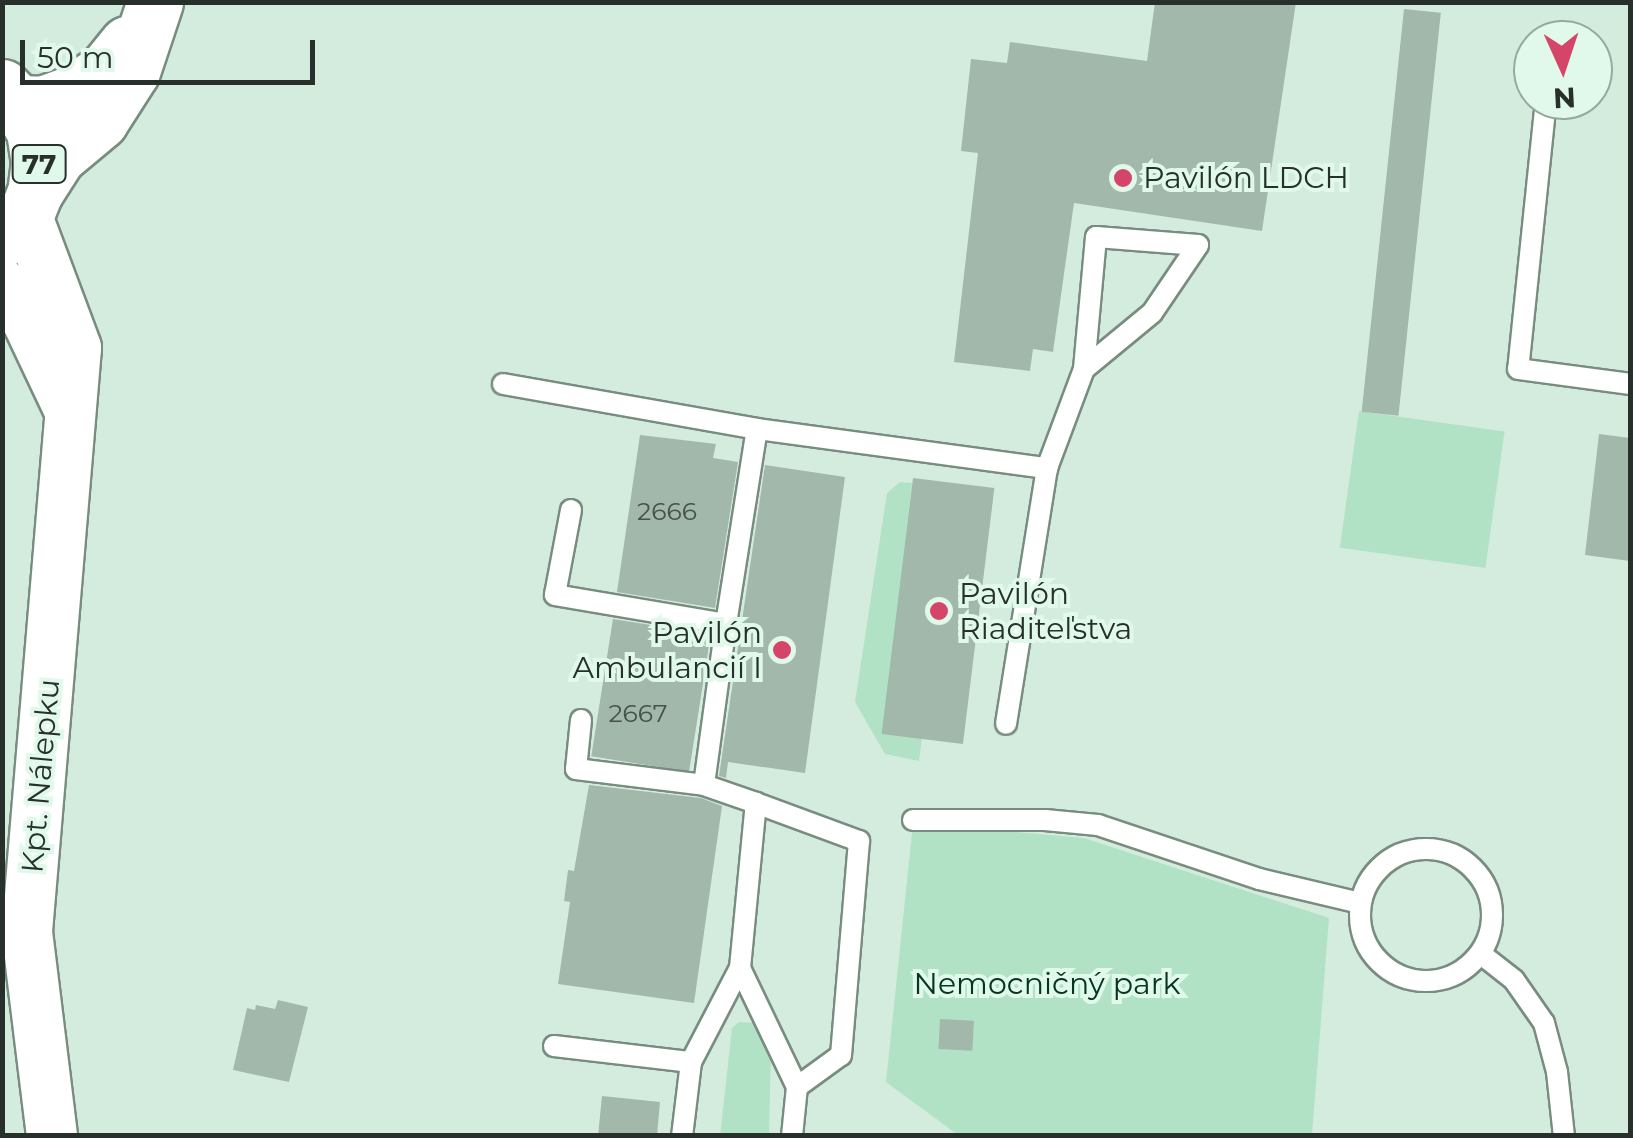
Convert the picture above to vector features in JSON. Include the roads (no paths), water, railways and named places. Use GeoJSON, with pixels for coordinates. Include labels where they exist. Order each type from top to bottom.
{"type":"FeatureCollection","features":[{"type":"Feature","properties":{"kind":"main road"},"geometry":{"type":"LineString","coordinates":[[10,95],[42,104],[70,94],[105,71],[153,8]]}},
{"type":"Feature","properties":{"kind":"main road"},"geometry":{"type":"LineString","coordinates":[[21,215],[58,156],[100,121],[132,71],[153,8]]}},
{"type":"Feature","properties":{"kind":"main road","name":"77"},"geometry":{"type":"LineString","coordinates":[[10,95],[34,130],[40,161],[21,215]]}},
{"type":"Feature","properties":{"kind":"street","name":"Kpt. Nálepku"},"geometry":{"type":"LineString","coordinates":[[21,215],[76,348],[27,932],[52,1136]]}},
{"type":"Feature","properties":{"kind":"street"},"geometry":{"type":"LineString","coordinates":[[2,284],[27,320],[72,416]]}},
{"type":"Feature","properties":{"kind":"lane"},"geometry":{"type":"LineString","coordinates":[[1544,120],[1518,368],[1630,384]]}},
{"type":"Feature","properties":{"kind":"lane"},"geometry":{"type":"LineString","coordinates":[[1006,724],[1046,468],[1084,369],[1096,237],[1198,245],[1152,313],[1084,369]]}},
{"type":"Feature","properties":{"kind":"lane"},"geometry":{"type":"LineString","coordinates":[[503,384],[757,429],[1046,468]]}},
{"type":"Feature","properties":{"kind":"lane"},"geometry":{"type":"LineString","coordinates":[[704,785],[757,429]]}},
{"type":"Feature","properties":{"kind":"lane"},"geometry":{"type":"LineString","coordinates":[[571,510],[555,596],[726,624]]}},
{"type":"Feature","properties":{"kind":"lane"},"geometry":{"type":"LineString","coordinates":[[581,720],[576,770],[704,785],[860,841],[840,1055],[797,1087]]}},
{"type":"Feature","properties":{"kind":"lane"},"geometry":{"type":"LineString","coordinates":[[682,1136],[690,1062],[740,968],[756,803]]}},
{"type":"Feature","properties":{"kind":"lane"},"geometry":{"type":"LineString","coordinates":[[913,820],[1026,820],[1098,825],[1259,879],[1360,904]]}},
{"type":"Feature","properties":{"kind":"lane"},"geometry":{"type":"LineString","coordinates":[[1442,850],[1478,873],[1489,891],[1494,913],[1482,954],[1466,970],[1445,979],[1422,982],[1401,977],[1382,965],[1368,947],[1360,926],[1360,904],[1368,882],[1400,853],[1442,850]]}},
{"type":"Feature","properties":{"kind":"lane"},"geometry":{"type":"LineString","coordinates":[[1482,954],[1514,980],[1544,1024],[1557,1072],[1564,1136]]}},
{"type":"Feature","properties":{"kind":"lane"},"geometry":{"type":"LineString","coordinates":[[740,968],[797,1087],[792,1136]]}},
{"type":"Feature","properties":{"kind":"lane"},"geometry":{"type":"LineString","coordinates":[[554,1046],[690,1062]]}},
{"type":"Feature","properties":{"kind":"place","name":"Pavilón LDCH"},"geometry":{"type":"Point","coordinates":[1123,178]}},
{"type":"Feature","properties":{"kind":"place","name":"Pavilón Riaditeľstva"},"geometry":{"type":"Point","coordinates":[939,611]}},
{"type":"Feature","properties":{"kind":"place","name":"Pavilón Ambulancií I"},"geometry":{"type":"Point","coordinates":[782,650]}},
{"type":"Feature","properties":{"kind":"park label","name":"Nemocničný park"},"geometry":{"type":"Point","coordinates":[1047,984]}}]}
